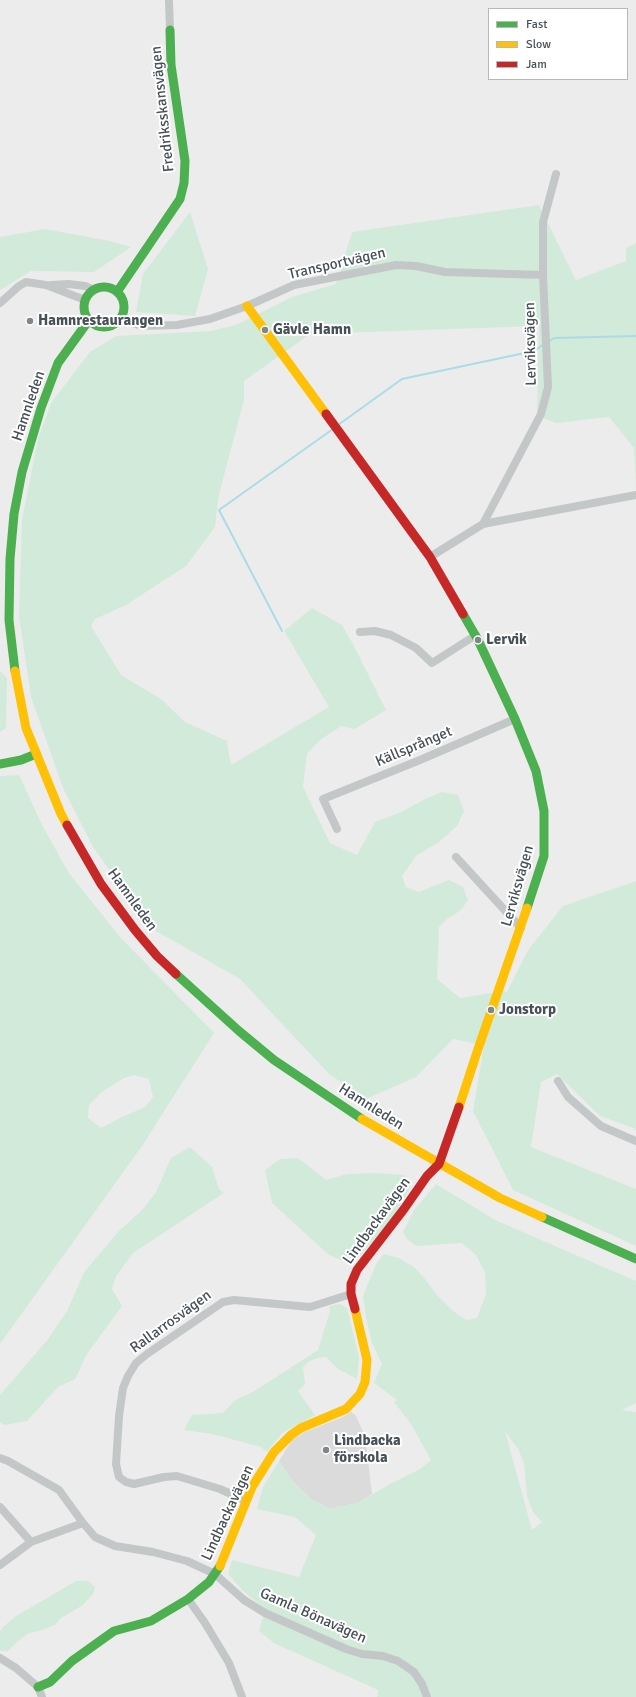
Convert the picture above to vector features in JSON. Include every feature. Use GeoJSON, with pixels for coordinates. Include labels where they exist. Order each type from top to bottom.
{"type":"FeatureCollection","features":[{"type":"Feature","properties":{"kind":"street","name":"Fredriksskansvägen"},"geometry":{"type":"LineString","coordinates":[[117,292],[162,228],[180,199],[184,183],[185,161],[171,65],[169,0]]}},
{"type":"Feature","properties":{"kind":"street","name":"Lerviksvägen"},"geometry":{"type":"LineString","coordinates":[[483,524],[541,414],[548,387],[543,275],[543,222],[556,174]]}},
{"type":"Feature","properties":{"kind":"street","name":"Transportvägen"},"geometry":{"type":"LineString","coordinates":[[120,319],[142,326],[177,325],[210,318],[247,306],[294,285],[396,265],[416,266],[445,272],[543,275]]}},
{"type":"Feature","properties":{"kind":"street"},"geometry":{"type":"LineString","coordinates":[[0,303],[19,286],[26,282],[46,285],[69,284],[85,286],[94,290]]}},
{"type":"Feature","properties":{"kind":"street"},"geometry":{"type":"LineString","coordinates":[[46,285],[85,300]]}},
{"type":"Feature","properties":{"kind":"street"},"geometry":{"type":"LineString","coordinates":[[106,287],[117,292],[121,297],[124,308],[120,319],[111,326],[105,327],[99,326],[89,320],[84,311],[85,300],[89,294],[94,290],[106,287]]}},
{"type":"Feature","properties":{"kind":"street","name":"Lerviksvägen"},"geometry":{"type":"LineString","coordinates":[[247,306],[430,557],[476,636],[515,719],[536,771],[544,811],[544,856],[521,928],[484,1030],[458,1115],[439,1164]]}},
{"type":"Feature","properties":{"kind":"street","name":"Hamnleden"},"geometry":{"type":"LineString","coordinates":[[89,320],[75,337],[58,363],[41,408],[22,472],[14,514],[10,559],[9,620],[20,701],[26,728],[61,814],[102,884],[135,930],[156,956],[239,1031],[274,1060],[351,1113],[500,1198],[636,1259]]}},
{"type":"Feature","properties":{"kind":"street"},"geometry":{"type":"LineString","coordinates":[[430,557],[483,524],[636,495]]}},
{"type":"Feature","properties":{"kind":"street"},"geometry":{"type":"LineString","coordinates":[[360,632],[375,631],[391,635],[416,648],[432,663],[476,636]]}},
{"type":"Feature","properties":{"kind":"street","name":"Källsprånget"},"geometry":{"type":"LineString","coordinates":[[337,829],[323,799],[420,760],[515,719]]}},
{"type":"Feature","properties":{"kind":"street"},"geometry":{"type":"LineString","coordinates":[[0,764],[21,760],[36,754]]}},
{"type":"Feature","properties":{"kind":"street"},"geometry":{"type":"LineString","coordinates":[[456,857],[521,928]]}},
{"type":"Feature","properties":{"kind":"street"},"geometry":{"type":"LineString","coordinates":[[558,1081],[568,1097],[601,1126],[636,1141]]}},
{"type":"Feature","properties":{"kind":"street","name":"Lindbackavägen"},"geometry":{"type":"LineString","coordinates":[[38,1687],[50,1682],[72,1661],[114,1631],[151,1621],[188,1599],[209,1582],[220,1566],[241,1518],[246,1501],[260,1472],[274,1452],[287,1438],[307,1424],[346,1409],[360,1394],[364,1382],[367,1360],[351,1294],[351,1284],[357,1270],[404,1209],[427,1176],[439,1164]]}},
{"type":"Feature","properties":{"kind":"street","name":"Rallarrosvägen"},"geometry":{"type":"LineString","coordinates":[[246,1501],[220,1489],[177,1476],[164,1477],[134,1484],[126,1482],[119,1477],[116,1464],[118,1416],[123,1388],[128,1376],[136,1363],[147,1354],[223,1302],[234,1300],[310,1307],[351,1294]]}},
{"type":"Feature","properties":{"kind":"street","name":"Gamla Bönavägen"},"geometry":{"type":"LineString","coordinates":[[0,1458],[8,1461],[58,1490],[83,1523],[95,1536],[115,1546],[153,1552],[187,1561],[215,1574],[244,1600],[265,1613],[346,1649],[362,1654],[383,1656],[398,1661],[414,1672],[422,1684],[427,1697]]}},
{"type":"Feature","properties":{"kind":"street"},"geometry":{"type":"LineString","coordinates":[[0,1507],[31,1542]]}},
{"type":"Feature","properties":{"kind":"street"},"geometry":{"type":"LineString","coordinates":[[0,1565],[31,1542],[83,1523]]}},
{"type":"Feature","properties":{"kind":"street"},"geometry":{"type":"LineString","coordinates":[[188,1599],[205,1623],[229,1663],[242,1697]]}},
{"type":"Feature","properties":{"kind":"street"},"geometry":{"type":"LineString","coordinates":[[0,1658],[16,1668],[38,1687],[42,1697]]}},
{"type":"Feature","properties":{"kind":"shaded area","name":"Lindbacka förskola"},"geometry":{"type":"Polygon","coordinates":[[[351,1412],[356,1416],[365,1436],[372,1494],[358,1503],[329,1509],[311,1499],[293,1482],[279,1461],[292,1440],[305,1432],[343,1417],[351,1412]]]}},
{"type":"Feature","properties":{"kind":"green space"},"geometry":{"type":"Polygon","coordinates":[[[539,205],[576,280],[626,261],[626,248],[636,243],[636,490],[634,448],[609,417],[556,423],[537,416],[539,326],[310,334],[244,381],[244,400],[219,494],[215,527],[186,566],[126,605],[95,619],[91,626],[121,675],[161,699],[185,722],[227,741],[231,765],[329,707],[284,631],[312,608],[342,625],[386,710],[355,729],[341,726],[320,740],[307,754],[303,787],[330,843],[357,855],[375,822],[401,812],[442,792],[458,795],[464,811],[457,826],[439,842],[416,856],[402,876],[406,887],[419,892],[449,880],[463,887],[468,900],[461,910],[447,919],[439,927],[437,979],[460,998],[504,991],[507,992],[528,950],[563,906],[636,881],[636,1129],[600,1116],[557,1074],[541,1082],[531,1147],[636,1189],[636,1246],[513,1190],[473,1111],[484,1045],[453,1039],[416,1077],[366,1099],[329,1074],[240,979],[151,928],[93,847],[63,788],[31,697],[19,616],[22,520],[38,439],[51,403],[90,352],[116,336],[211,331],[236,325],[292,297],[336,284],[352,232],[539,205]]]}},
{"type":"Feature","properties":{"kind":"green space"},"geometry":{"type":"Polygon","coordinates":[[[190,212],[208,269],[195,316],[136,312],[143,274],[190,212]]]}},
{"type":"Feature","properties":{"kind":"green space"},"geometry":{"type":"Polygon","coordinates":[[[45,229],[110,241],[131,247],[94,272],[31,271],[0,290],[0,237],[45,229]]]}},
{"type":"Feature","properties":{"kind":"green space"},"geometry":{"type":"Polygon","coordinates":[[[0,671],[7,678],[6,728],[0,732],[0,671]]]}},
{"type":"Feature","properties":{"kind":"green space"},"geometry":{"type":"Polygon","coordinates":[[[19,775],[42,825],[69,873],[120,937],[214,1033],[142,1146],[0,1344],[0,776],[19,775]],[[134,1075],[124,1078],[102,1092],[89,1105],[88,1118],[101,1128],[145,1107],[153,1097],[149,1079],[134,1075]]]}},
{"type":"Feature","properties":{"kind":"green space"},"geometry":{"type":"Polygon","coordinates":[[[190,1147],[212,1167],[219,1189],[224,1193],[133,1253],[116,1276],[112,1289],[122,1306],[87,1354],[75,1379],[58,1387],[27,1421],[4,1425],[0,1422],[0,1395],[48,1339],[67,1311],[85,1271],[118,1232],[144,1208],[156,1192],[171,1158],[190,1147]]]}},
{"type":"Feature","properties":{"kind":"green space"},"geometry":{"type":"Polygon","coordinates":[[[298,1158],[326,1180],[347,1174],[374,1173],[405,1175],[411,1186],[391,1221],[359,1257],[341,1260],[329,1255],[272,1203],[265,1170],[280,1159],[298,1158]]]}},
{"type":"Feature","properties":{"kind":"green space"},"geometry":{"type":"Polygon","coordinates":[[[436,1184],[495,1220],[636,1281],[636,1403],[622,1410],[636,1412],[636,1697],[377,1697],[378,1690],[274,1643],[259,1631],[265,1609],[242,1590],[228,1574],[232,1560],[299,1577],[316,1535],[295,1517],[257,1509],[263,1487],[279,1461],[293,1482],[311,1499],[329,1509],[358,1503],[388,1485],[420,1469],[431,1460],[411,1424],[394,1402],[397,1400],[374,1383],[382,1364],[372,1343],[363,1296],[376,1264],[384,1254],[399,1258],[414,1267],[437,1295],[453,1311],[466,1320],[477,1318],[486,1294],[485,1272],[476,1255],[462,1243],[416,1246],[408,1240],[403,1232],[414,1210],[436,1184]],[[505,1431],[532,1530],[542,1522],[533,1512],[527,1496],[524,1463],[518,1449],[505,1431]]]}},
{"type":"Feature","properties":{"kind":"green space"},"geometry":{"type":"Polygon","coordinates":[[[340,1304],[347,1308],[359,1357],[357,1379],[338,1369],[326,1357],[317,1358],[308,1362],[303,1367],[305,1384],[298,1391],[315,1415],[282,1433],[267,1452],[261,1447],[212,1434],[184,1430],[192,1415],[223,1413],[235,1400],[253,1392],[318,1350],[330,1311],[329,1306],[340,1304]]]}},
{"type":"Feature","properties":{"kind":"green space"},"geometry":{"type":"Polygon","coordinates":[[[76,1581],[88,1581],[95,1587],[93,1594],[83,1605],[61,1618],[55,1625],[29,1633],[8,1651],[0,1651],[0,1631],[3,1627],[16,1616],[76,1581]]]}},
{"type":"Feature","properties":{"kind":"waterway"},"geometry":{"type":"LineString","coordinates":[[548,342],[554,338],[636,336]]}},
{"type":"Feature","properties":{"kind":"waterway"},"geometry":{"type":"LineString","coordinates":[[338,425],[402,379],[534,351],[544,344]]}},
{"type":"Feature","properties":{"kind":"waterway"},"geometry":{"type":"LineString","coordinates":[[282,631],[219,510],[333,429]]}},
{"type":"Feature","properties":{"kind":"traffic: fast"},"geometry":{"type":"LineString","coordinates":[[117,292],[180,199],[184,183],[185,161],[171,65],[170,30]]}},
{"type":"Feature","properties":{"kind":"traffic: fast"},"geometry":{"type":"LineString","coordinates":[[104,287],[112,289],[118,293],[122,299],[124,307],[122,315],[118,321],[112,325],[104,327],[96,325],[90,321],[86,315],[84,307],[86,299],[90,293],[96,289],[104,287]]}},
{"type":"Feature","properties":{"kind":"traffic: fast"},"geometry":{"type":"LineString","coordinates":[[15,671],[9,620],[10,559],[14,514],[22,472],[41,408],[58,363],[89,320]]}},
{"type":"Feature","properties":{"kind":"traffic: fast"},"geometry":{"type":"LineString","coordinates":[[463,614],[478,640],[515,719],[536,771],[544,811],[544,856],[527,908]]}},
{"type":"Feature","properties":{"kind":"traffic: fast"},"geometry":{"type":"LineString","coordinates":[[0,764],[21,760],[36,754]]}},
{"type":"Feature","properties":{"kind":"traffic: fast"},"geometry":{"type":"LineString","coordinates":[[176,974],[239,1031],[274,1060],[362,1119]]}},
{"type":"Feature","properties":{"kind":"traffic: fast"},"geometry":{"type":"LineString","coordinates":[[542,1217],[636,1259]]}},
{"type":"Feature","properties":{"kind":"traffic: fast"},"geometry":{"type":"LineString","coordinates":[[38,1687],[50,1682],[72,1661],[114,1631],[151,1621],[188,1599],[209,1582],[220,1566]]}},
{"type":"Feature","properties":{"kind":"traffic: slow"},"geometry":{"type":"LineString","coordinates":[[247,306],[326,414]]}},
{"type":"Feature","properties":{"kind":"traffic: slow"},"geometry":{"type":"LineString","coordinates":[[15,671],[26,728],[61,814],[67,825]]}},
{"type":"Feature","properties":{"kind":"traffic: slow"},"geometry":{"type":"LineString","coordinates":[[459,1107],[527,908]]}},
{"type":"Feature","properties":{"kind":"traffic: slow"},"geometry":{"type":"LineString","coordinates":[[362,1119],[500,1198],[542,1217]]}},
{"type":"Feature","properties":{"kind":"traffic: slow"},"geometry":{"type":"LineString","coordinates":[[220,1566],[252,1487],[274,1452],[291,1435],[301,1428],[346,1409],[360,1394],[365,1382],[367,1360],[355,1309]]}},
{"type":"Feature","properties":{"kind":"traffic: jam"},"geometry":{"type":"LineString","coordinates":[[326,414],[430,557],[463,614]]}},
{"type":"Feature","properties":{"kind":"traffic: jam"},"geometry":{"type":"LineString","coordinates":[[67,825],[101,884],[135,930],[157,956],[176,974]]}},
{"type":"Feature","properties":{"kind":"traffic: jam"},"geometry":{"type":"LineString","coordinates":[[355,1309],[351,1294],[351,1284],[357,1270],[404,1209],[427,1176],[439,1164],[459,1107]]}},
{"type":"Feature","properties":{"kind":"place","name":"Hamnrestaurangen"},"geometry":{"type":"Point","coordinates":[30,321]}},
{"type":"Feature","properties":{"kind":"place","name":"Gävle Hamn"},"geometry":{"type":"Point","coordinates":[265,330]}},
{"type":"Feature","properties":{"kind":"place","name":"Lervik"},"geometry":{"type":"Point","coordinates":[478,640]}},
{"type":"Feature","properties":{"kind":"place","name":"Jonstorp"},"geometry":{"type":"Point","coordinates":[491,1010]}},
{"type":"Feature","properties":{"kind":"place","name":"Lindbacka förskola"},"geometry":{"type":"Point","coordinates":[326,1450]}}]}
